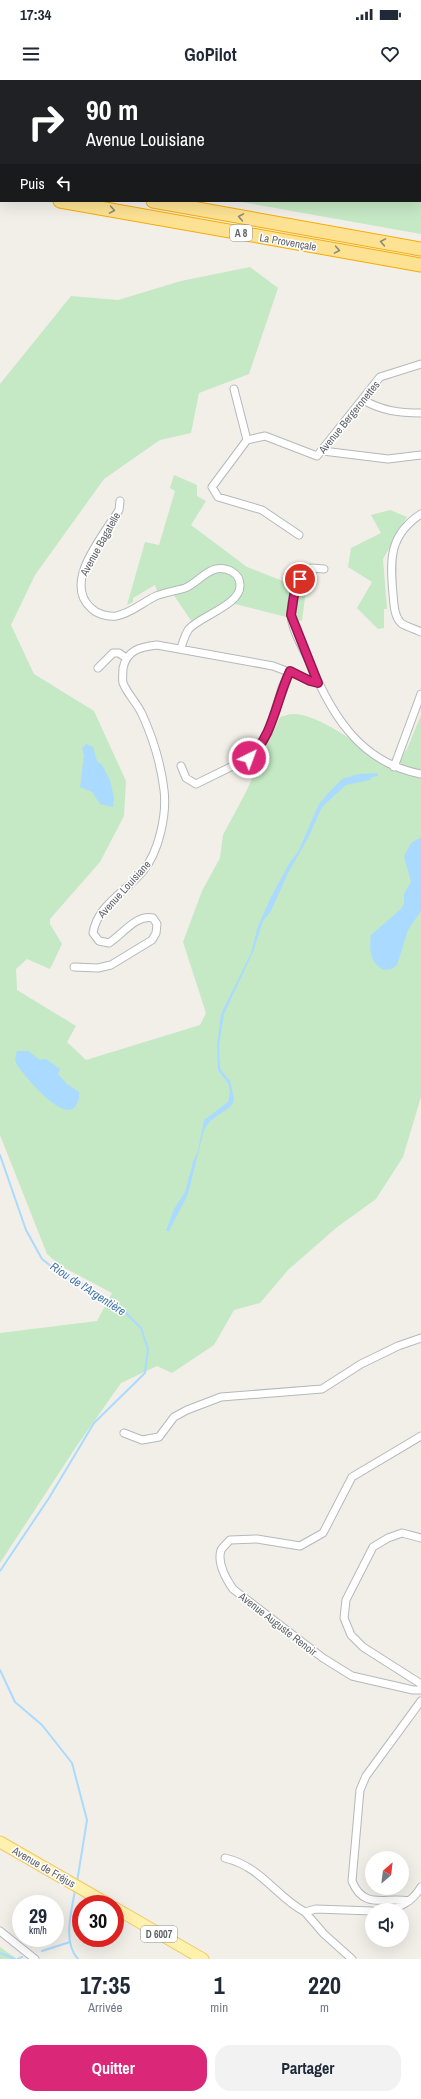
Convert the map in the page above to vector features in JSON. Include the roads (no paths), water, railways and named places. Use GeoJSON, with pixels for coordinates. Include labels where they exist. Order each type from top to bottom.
{"type":"FeatureCollection","features":[{"type":"Feature","properties":{"kind":"highway","name":"La Provençale"},"geometry":{"type":"LineString","coordinates":[[66,202],[421,265]]}},
{"type":"Feature","properties":{"kind":"highway","name":"La Provençale"},"geometry":{"type":"LineString","coordinates":[[158,202],[421,249]]}},
{"type":"Feature","properties":{"kind":"main road","name":"Avenue de Fréjus"},"geometry":{"type":"LineString","coordinates":[[0,1842],[92,1895]]}},
{"type":"Feature","properties":{"kind":"main road","name":"D 6007"},"geometry":{"type":"LineString","coordinates":[[124,1913],[203,1959]]}},
{"type":"Feature","properties":{"kind":"street","name":"Avenue Bergeronettes"},"geometry":{"type":"LineString","coordinates":[[247,440],[265,436],[317,456],[323,451],[380,378],[421,364]]}},
{"type":"Feature","properties":{"kind":"street"},"geometry":{"type":"LineString","coordinates":[[234,389],[247,440],[212,487],[218,497],[262,510],[299,535]]}},
{"type":"Feature","properties":{"kind":"street"},"geometry":{"type":"LineString","coordinates":[[363,400],[385,410],[398,413],[421,413]]}},
{"type":"Feature","properties":{"kind":"street"},"geometry":{"type":"LineString","coordinates":[[323,451],[388,458],[421,455]]}},
{"type":"Feature","properties":{"kind":"street","name":"Avenue Bagatelle"},"geometry":{"type":"LineString","coordinates":[[120,501],[119,510],[80,576],[82,598],[96,612],[114,616],[123,614],[158,595],[195,584],[215,569],[233,571],[238,577],[240,586],[238,594],[227,605],[194,624],[188,630],[181,648]]}},
{"type":"Feature","properties":{"kind":"street"},"geometry":{"type":"LineString","coordinates":[[421,514],[408,522],[396,539],[392,550],[391,568],[396,615],[401,623],[421,632]]}},
{"type":"Feature","properties":{"kind":"street"},"geometry":{"type":"LineString","coordinates":[[324,570],[311,568],[305,571],[294,595],[291,615],[318,683],[339,721],[358,742],[394,767],[421,774]]}},
{"type":"Feature","properties":{"kind":"street"},"geometry":{"type":"LineString","coordinates":[[98,668],[112,653],[119,653],[126,658],[132,652],[144,646],[157,645],[181,648],[290,671],[310,681],[318,683]]}},
{"type":"Feature","properties":{"kind":"street","name":"Avenue Louisiane"},"geometry":{"type":"LineString","coordinates":[[74,967],[98,968],[111,965],[152,940],[156,934],[157,924],[153,918],[146,916],[139,919],[109,943],[99,941],[93,933],[95,923],[107,905],[143,871],[153,858],[162,833],[165,791],[155,750],[142,713],[122,682],[126,658]]}},
{"type":"Feature","properties":{"kind":"street"},"geometry":{"type":"LineString","coordinates":[[181,766],[186,778],[196,784],[249,758],[260,748],[268,733],[282,688],[290,671]]}},
{"type":"Feature","properties":{"kind":"street"},"geometry":{"type":"LineString","coordinates":[[394,767],[421,694]]}},
{"type":"Feature","properties":{"kind":"street"},"geometry":{"type":"LineString","coordinates":[[124,1433],[142,1440],[159,1437],[174,1417],[187,1410],[221,1397],[322,1389],[361,1364],[398,1346],[421,1338]]}},
{"type":"Feature","properties":{"kind":"street","name":"Avenue Auguste Renoir"},"geometry":{"type":"LineString","coordinates":[[421,1436],[352,1477],[323,1533],[300,1546],[257,1539],[230,1540],[221,1550],[221,1564],[225,1577],[233,1589],[323,1658],[352,1676],[413,1690],[421,1690]]}},
{"type":"Feature","properties":{"kind":"street"},"geometry":{"type":"LineString","coordinates":[[421,1538],[402,1533],[388,1538],[373,1548],[346,1600],[344,1618],[351,1635],[363,1648],[421,1684]]}},
{"type":"Feature","properties":{"kind":"street"},"geometry":{"type":"LineString","coordinates":[[409,1901],[402,1899],[377,1901],[368,1899],[359,1893],[352,1881],[360,1790],[366,1776],[421,1701]]}},
{"type":"Feature","properties":{"kind":"street"},"geometry":{"type":"LineString","coordinates":[[225,1858],[238,1861],[265,1878],[295,1906],[305,1912],[324,1934],[352,1959]]}},
{"type":"Feature","properties":{"kind":"street"},"geometry":{"type":"LineString","coordinates":[[405,1903],[409,1901],[421,1887]]}},
{"type":"Feature","properties":{"kind":"street"},"geometry":{"type":"LineString","coordinates":[[305,1912],[316,1910],[365,1911]]}},
{"type":"Feature","properties":{"kind":"street"},"geometry":{"type":"LineString","coordinates":[[0,1931],[35,1959]]}},
{"type":"Feature","properties":{"kind":"water"},"geometry":{"type":"Polygon","coordinates":[[[86,744],[93,747],[97,761],[102,765],[110,780],[114,798],[113,807],[100,804],[92,792],[80,787],[84,755],[82,748],[86,744]]]}},
{"type":"Feature","properties":{"kind":"water"},"geometry":{"type":"Polygon","coordinates":[[[378,773],[378,776],[372,777],[370,780],[346,785],[322,807],[308,838],[288,873],[271,911],[263,921],[253,952],[224,1014],[219,1045],[220,1066],[221,1070],[230,1081],[234,1098],[233,1103],[230,1107],[210,1121],[204,1130],[188,1194],[169,1231],[166,1231],[174,1209],[185,1192],[193,1162],[198,1151],[204,1120],[228,1102],[230,1092],[228,1083],[218,1070],[217,1046],[221,1014],[251,953],[258,926],[272,895],[290,862],[298,852],[319,804],[330,791],[342,779],[359,774],[378,773]]]}},
{"type":"Feature","properties":{"kind":"water"},"geometry":{"type":"Polygon","coordinates":[[[421,837],[421,911],[408,930],[397,965],[392,969],[384,970],[373,960],[370,946],[371,935],[401,909],[404,904],[404,894],[411,882],[404,856],[411,843],[421,837]]]}},
{"type":"Feature","properties":{"kind":"water"},"geometry":{"type":"Polygon","coordinates":[[[17,1051],[28,1051],[40,1060],[46,1059],[60,1069],[58,1074],[67,1084],[79,1092],[75,1107],[69,1110],[61,1108],[35,1087],[17,1065],[15,1059],[17,1051]]]}},
{"type":"Feature","properties":{"kind":"waterway","name":"Riou de l'Argentière"},"geometry":{"type":"LineString","coordinates":[[0,1155],[26,1230],[42,1259],[61,1274],[89,1288],[123,1310],[141,1328],[148,1349],[145,1373],[94,1423],[49,1498],[0,1571]]}},
{"type":"Feature","properties":{"kind":"waterway","name":"Riou de l'Argentière"},"geometry":{"type":"LineString","coordinates":[[0,1670],[15,1702],[42,1725],[72,1763],[87,1820],[77,1882]]}},
{"type":"Feature","properties":{"kind":"waterway","name":"Riou de l'Argentière"},"geometry":{"type":"LineString","coordinates":[[75,1890],[70,1916],[69,1935],[70,1944],[78,1959]]}},
{"type":"Feature","properties":{"kind":"waterway"},"geometry":{"type":"LineString","coordinates":[[42,1951],[70,1942]]}},
{"type":"Feature","properties":{"kind":"waterway"},"geometry":{"type":"LineString","coordinates":[[0,1953],[15,1959]]}},
{"type":"Feature","properties":{"kind":"waterway"},"geometry":{"type":"LineString","coordinates":[[18,1959],[22,1957]]}}]}
